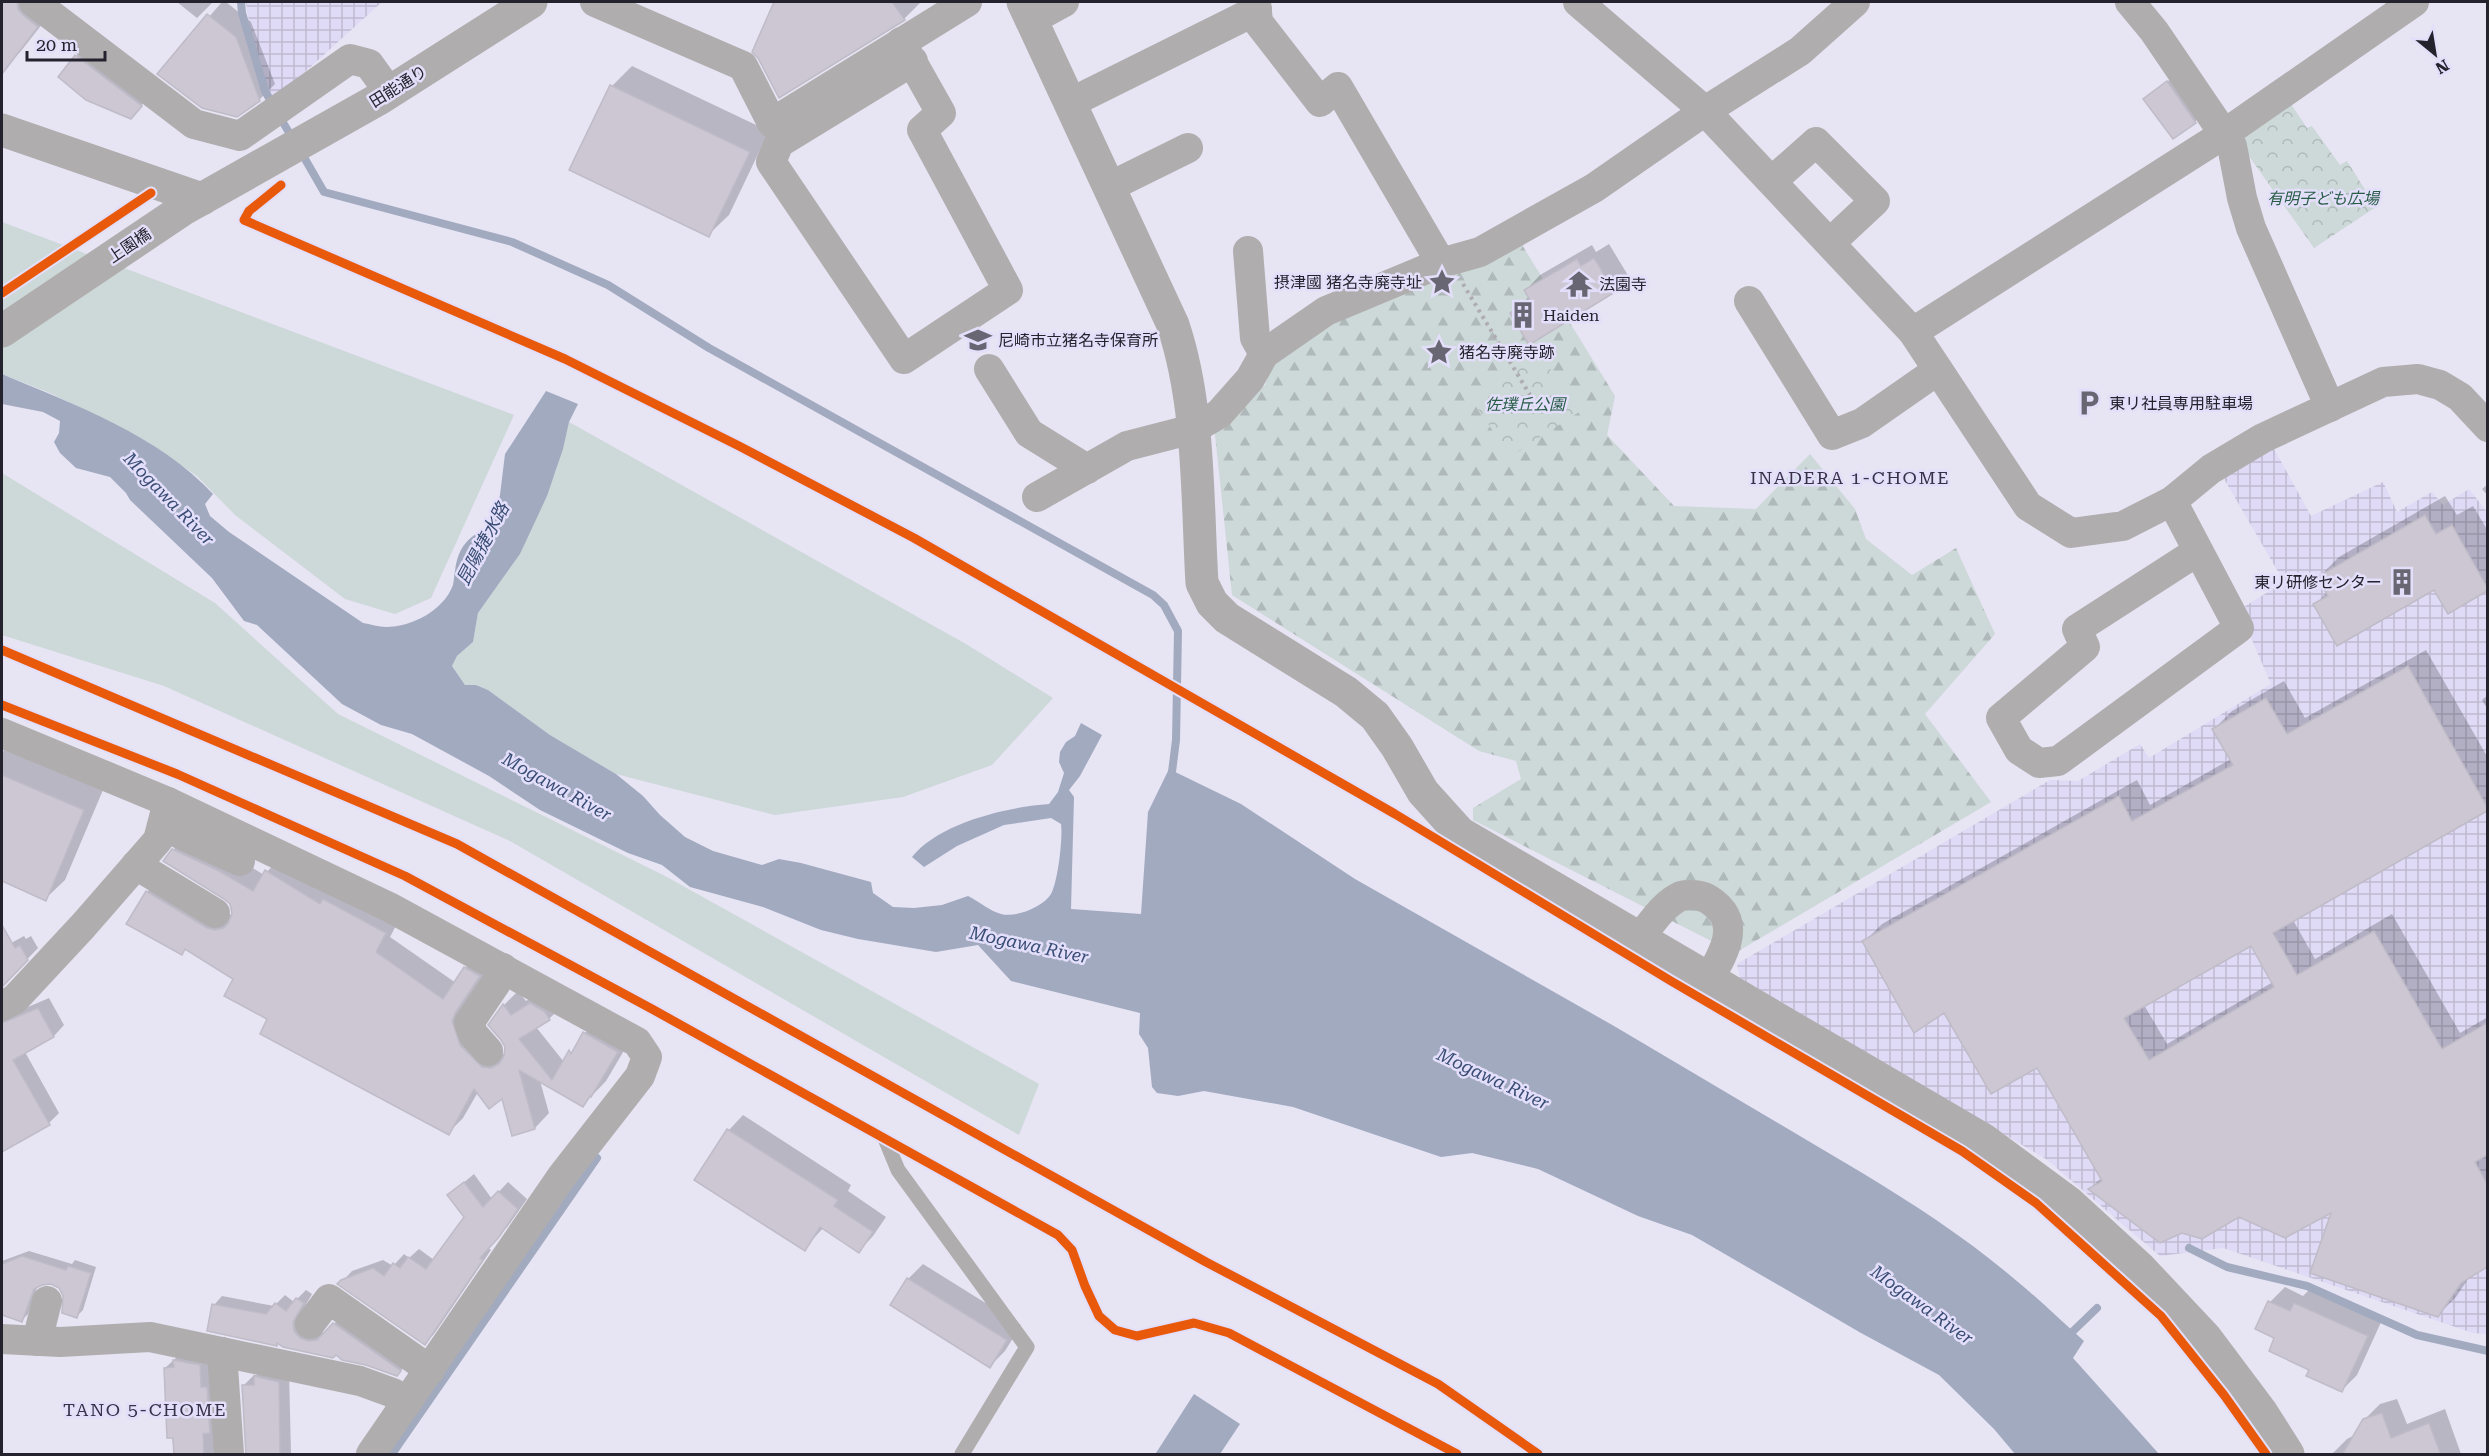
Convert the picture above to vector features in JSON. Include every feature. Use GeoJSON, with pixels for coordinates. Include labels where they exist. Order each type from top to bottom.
{"type":"FeatureCollection","features":[{"type":"Feature","properties":{"kind":"street"},"geometry":{"type":"LineString","coordinates":[[34,2],[194,124],[240,136],[350,59],[369,64],[389,92]]}},
{"type":"Feature","properties":{"kind":"street","name":"田能通り"},"geometry":{"type":"LineString","coordinates":[[262,167],[389,92],[531,2]]}},
{"type":"Feature","properties":{"kind":"street"},"geometry":{"type":"LineString","coordinates":[[595,2],[743,66],[772,123]]}},
{"type":"Feature","properties":{"kind":"street"},"geometry":{"type":"LineString","coordinates":[[771,162],[779,143],[907,52],[967,2]]}},
{"type":"Feature","properties":{"kind":"street"},"geometry":{"type":"LineString","coordinates":[[1064,2],[1027,11],[1176,335],[1183,355],[1193,429],[1202,583],[1212,603],[1227,618],[1346,692],[1376,716],[1423,792],[1460,833],[1984,1140],[2068,1202],[2141,1269],[2205,1337],[2262,1413],[2288,1455]]}},
{"type":"Feature","properties":{"kind":"street"},"geometry":{"type":"LineString","coordinates":[[1578,2],[1705,111],[1913,332],[2028,506],[2071,534],[2124,525],[2172,501],[2211,469],[2237,453],[2383,382],[2418,379],[2440,385],[2460,397],[2487,427]]}},
{"type":"Feature","properties":{"kind":"street"},"geometry":{"type":"LineString","coordinates":[[1037,498],[1127,446],[1193,429],[1219,414],[1250,379],[1264,354],[1326,311],[1441,263],[1480,252],[1594,188],[1705,111],[1800,51],[1855,2]]}},
{"type":"Feature","properties":{"kind":"street"},"geometry":{"type":"LineString","coordinates":[[2130,2],[2154,31],[2232,146],[2242,198],[2251,228],[2330,407]]}},
{"type":"Feature","properties":{"kind":"street"},"geometry":{"type":"LineString","coordinates":[[1913,332],[2224,134],[2414,2]]}},
{"type":"Feature","properties":{"kind":"street"},"geometry":{"type":"LineString","coordinates":[[1070,103],[1257,6],[1258,22],[1320,102],[1338,87],[1441,263]]}},
{"type":"Feature","properties":{"kind":"street"},"geometry":{"type":"LineString","coordinates":[[907,52],[941,113],[922,129],[1008,290],[904,359],[771,162],[757,157],[772,123],[907,52]]}},
{"type":"Feature","properties":{"kind":"street"},"geometry":{"type":"LineString","coordinates":[[2,130],[192,204]]}},
{"type":"Feature","properties":{"kind":"street"},"geometry":{"type":"LineString","coordinates":[[1772,181],[1816,142],[1875,201],[1830,243]]}},
{"type":"Feature","properties":{"kind":"street"},"geometry":{"type":"LineString","coordinates":[[1108,187],[1188,148]]}},
{"type":"Feature","properties":{"kind":"street","name":"上園橋"},"geometry":{"type":"LineString","coordinates":[[2,331],[192,204],[262,167]]}},
{"type":"Feature","properties":{"kind":"street"},"geometry":{"type":"LineString","coordinates":[[1248,251],[1254,338],[1264,354]]}},
{"type":"Feature","properties":{"kind":"street"},"geometry":{"type":"LineString","coordinates":[[1749,301],[1832,435],[1862,423],[1938,370]]}},
{"type":"Feature","properties":{"kind":"street"},"geometry":{"type":"LineString","coordinates":[[988,369],[1029,433],[1087,469]]}},
{"type":"Feature","properties":{"kind":"street"},"geometry":{"type":"LineString","coordinates":[[2172,501],[2240,628],[2058,761],[2039,763],[2019,750],[2001,718],[2085,647],[2077,629],[2198,551]]}},
{"type":"Feature","properties":{"kind":"street"},"geometry":{"type":"LineString","coordinates":[[2,733],[166,814],[389,907],[637,1042],[647,1057],[640,1076],[569,1167],[371,1455]]}},
{"type":"Feature","properties":{"kind":"street"},"geometry":{"type":"LineString","coordinates":[[166,814],[240,861]]}},
{"type":"Feature","properties":{"kind":"street"},"geometry":{"type":"LineString","coordinates":[[2,1006],[15,999],[158,840],[166,814]]}},
{"type":"Feature","properties":{"kind":"street"},"geometry":{"type":"LineString","coordinates":[[136,865],[215,913]]}},
{"type":"Feature","properties":{"kind":"street"},"geometry":{"type":"LineString","coordinates":[[1640,939],[1664,908],[1683,896],[1702,895],[1719,906],[1728,924],[1724,952],[1709,979]]}},
{"type":"Feature","properties":{"kind":"street"},"geometry":{"type":"LineString","coordinates":[[488,1051],[473,1034],[469,1023],[496,983],[502,968]]}},
{"type":"Feature","properties":{"kind":"street"},"geometry":{"type":"LineString","coordinates":[[310,1324],[323,1295],[430,1370]]}},
{"type":"Feature","properties":{"kind":"street"},"geometry":{"type":"LineString","coordinates":[[37,1341],[47,1301]]}},
{"type":"Feature","properties":{"kind":"street"},"geometry":{"type":"LineString","coordinates":[[2,1339],[82,1342],[150,1337],[360,1381],[393,1393],[406,1404]]}},
{"type":"Feature","properties":{"kind":"street"},"geometry":{"type":"LineString","coordinates":[[222,1352],[229,1455]]}},
{"type":"Feature","properties":{"kind":"lane"},"geometry":{"type":"LineString","coordinates":[[886,1141],[898,1170],[1027,1347],[962,1455]]}},
{"type":"Feature","properties":{"kind":"path"},"geometry":{"type":"LineString","coordinates":[[1474,302],[1530,394]]}},
{"type":"Feature","properties":{"kind":"shaded area"},"geometry":{"type":"Polygon","coordinates":[[[246,2],[382,2],[274,100],[255,64],[246,2]]]}},
{"type":"Feature","properties":{"kind":"shaded area"},"geometry":{"type":"Polygon","coordinates":[[[2273,447],[2311,516],[2383,482],[2397,512],[2432,492],[2443,505],[2469,489],[2487,512],[2487,1334],[2473,1333],[2223,1248],[2160,1256],[2046,1159],[1740,978],[1737,964],[2050,780],[2078,781],[2140,744],[2149,758],[2271,684],[2239,610],[2284,582],[2223,477],[2273,447]]]}},
{"type":"Feature","properties":{"kind":"green space","name":"有明子ども広場"},"geometry":{"type":"Polygon","coordinates":[[[2287,98],[2307,128],[2312,126],[2340,165],[2347,161],[2376,207],[2314,248],[2239,142],[2287,98]]]}},
{"type":"Feature","properties":{"kind":"green space"},"geometry":{"type":"Polygon","coordinates":[[[2,222],[514,415],[431,598],[395,614],[345,599],[235,515],[197,476],[144,440],[50,393],[2,374],[2,222]]]}},
{"type":"Feature","properties":{"kind":"green space"},"geometry":{"type":"Polygon","coordinates":[[[1519,240],[1615,396],[1607,435],[1674,506],[1756,509],[1810,454],[1855,509],[1866,539],[1912,575],[1956,548],[1995,634],[1925,714],[1991,802],[1735,953],[1473,820],[1473,808],[1521,779],[1516,761],[1479,751],[1232,595],[1214,425],[1265,385],[1277,349],[1519,240]]]}},
{"type":"Feature","properties":{"kind":"green space","name":"佐璞丘公園"},"geometry":{"type":"Polygon","coordinates":[[[1539,352],[1579,412],[1510,457],[1469,395],[1539,352]]]}},
{"type":"Feature","properties":{"kind":"green space"},"geometry":{"type":"Polygon","coordinates":[[[569,422],[966,644],[1053,698],[992,765],[903,797],[775,815],[616,774],[550,735],[488,690],[476,685],[465,685],[452,666],[457,656],[473,642],[478,613],[520,554],[556,470],[569,422]]]}},
{"type":"Feature","properties":{"kind":"green space"},"geometry":{"type":"Polygon","coordinates":[[[2,473],[215,603],[338,714],[665,876],[1039,1084],[1019,1135],[510,841],[164,686],[2,635],[2,473]]]}},
{"type":"Feature","properties":{"kind":"water"},"geometry":{"type":"Polygon","coordinates":[[[2,374],[86,410],[142,438],[168,455],[192,473],[213,494],[205,504],[210,516],[229,532],[363,623],[383,627],[406,624],[426,615],[449,594],[453,585],[456,563],[465,543],[490,527],[500,495],[505,454],[546,391],[578,404],[569,422],[563,449],[547,496],[520,554],[478,613],[473,642],[457,656],[452,666],[465,685],[476,685],[488,690],[550,735],[616,774],[643,796],[685,837],[713,851],[762,865],[779,859],[871,882],[873,893],[893,907],[914,908],[942,905],[968,896],[1001,914],[1021,913],[1042,903],[1054,888],[1059,859],[1061,824],[1051,818],[1004,825],[957,846],[924,867],[912,857],[924,845],[956,826],[994,813],[1049,804],[1058,792],[1064,773],[1059,762],[1060,752],[1066,742],[1075,736],[1081,723],[1102,735],[1080,776],[1069,790],[1074,797],[1071,909],[1141,914],[1148,812],[1169,769],[1241,804],[1355,879],[1614,1026],[1864,1174],[1958,1235],[1995,1263],[2084,1341],[2073,1358],[2159,1454],[2015,1454],[1994,1429],[1939,1375],[1861,1333],[1692,1235],[1638,1216],[1538,1169],[1472,1153],[1441,1157],[1293,1107],[1204,1091],[1178,1096],[1157,1093],[1152,1087],[1148,1048],[1139,1034],[1140,1013],[1011,981],[978,945],[936,952],[858,939],[821,930],[763,907],[690,887],[662,865],[628,853],[540,810],[489,776],[412,734],[381,725],[342,704],[257,625],[244,621],[212,578],[130,500],[110,477],[76,468],[60,453],[54,442],[59,433],[60,421],[43,412],[2,404],[2,374]]]}},
{"type":"Feature","properties":{"kind":"water"},"geometry":{"type":"Polygon","coordinates":[[[1194,1394],[1240,1424],[1220,1454],[1157,1454],[1156,1453],[1194,1394]]]}},
{"type":"Feature","properties":{"kind":"building"},"geometry":{"type":"Polygon","coordinates":[[[2,2],[17,2],[18,9],[23,15],[38,27],[2,74],[2,2]]]}},
{"type":"Feature","properties":{"kind":"building"},"geometry":{"type":"Polygon","coordinates":[[[774,2],[892,2],[905,20],[779,98],[758,58],[752,52],[774,2]]]}},
{"type":"Feature","properties":{"kind":"building"},"geometry":{"type":"Polygon","coordinates":[[[207,14],[236,37],[260,101],[237,117],[202,108],[157,74],[207,14]]]}},
{"type":"Feature","properties":{"kind":"building"},"geometry":{"type":"Polygon","coordinates":[[[75,55],[142,106],[131,119],[86,100],[58,77],[75,55]]]}},
{"type":"Feature","properties":{"kind":"building"},"geometry":{"type":"Polygon","coordinates":[[[2167,81],[2196,123],[2173,139],[2143,99],[2167,81]]]}},
{"type":"Feature","properties":{"kind":"building"},"geometry":{"type":"Polygon","coordinates":[[[610,85],[750,152],[709,237],[569,170],[610,85]]]}},
{"type":"Feature","properties":{"kind":"building"},"geometry":{"type":"Polygon","coordinates":[[[1594,258],[1615,292],[1529,345],[1510,313],[1530,300],[1524,290],[1577,259],[1581,266],[1594,258]]]}},
{"type":"Feature","properties":{"kind":"building","name":"東リ研修センター"},"geometry":{"type":"Polygon","coordinates":[[[2425,515],[2436,534],[2452,525],[2487,587],[2487,591],[2448,614],[2434,590],[2337,646],[2313,604],[2328,596],[2317,577],[2425,515]]]}},
{"type":"Feature","properties":{"kind":"building"},"geometry":{"type":"Polygon","coordinates":[[[2408,666],[2487,807],[2487,811],[2273,933],[2297,975],[2374,931],[2442,1049],[2487,1023],[2487,1155],[2475,1162],[2487,1184],[2487,1267],[2461,1283],[2438,1317],[2310,1273],[2331,1213],[2285,1238],[2239,1217],[2202,1239],[2182,1233],[2160,1243],[2088,1189],[2102,1181],[2037,1068],[1991,1094],[1944,1013],[1914,1033],[1862,941],[2119,796],[2132,821],[2233,765],[2212,729],[2266,698],[2287,734],[2408,666]],[[2251,946],[2124,1018],[2149,1060],[2274,987],[2251,946]]]}},
{"type":"Feature","properties":{"kind":"building"},"geometry":{"type":"Polygon","coordinates":[[[2,775],[84,810],[46,901],[2,881],[2,775]]]}},
{"type":"Feature","properties":{"kind":"building"},"geometry":{"type":"Polygon","coordinates":[[[172,849],[219,871],[253,891],[265,870],[320,904],[323,899],[386,933],[376,952],[443,999],[464,967],[480,976],[452,1021],[460,1045],[482,1067],[491,1068],[499,1064],[504,1056],[505,1047],[488,1025],[503,1004],[511,1015],[530,1003],[545,1012],[550,1020],[519,1039],[552,1080],[569,1050],[571,1054],[583,1032],[618,1052],[583,1107],[519,1070],[535,1129],[512,1136],[502,1099],[489,1109],[474,1089],[449,1135],[260,1034],[267,1019],[224,996],[233,979],[185,949],[182,955],[126,924],[146,891],[207,928],[215,930],[224,928],[229,922],[232,913],[230,904],[163,861],[172,849]]]}},
{"type":"Feature","properties":{"kind":"building"},"geometry":{"type":"Polygon","coordinates":[[[2,925],[15,948],[20,945],[28,960],[2,987],[2,925]]]}},
{"type":"Feature","properties":{"kind":"building"},"geometry":{"type":"Polygon","coordinates":[[[38,1008],[54,1037],[13,1060],[50,1125],[2,1152],[2,1023],[38,1008]]]}},
{"type":"Feature","properties":{"kind":"building"},"geometry":{"type":"Polygon","coordinates":[[[727,1129],[838,1200],[834,1206],[873,1232],[859,1253],[820,1227],[805,1251],[694,1180],[727,1129]]]}},
{"type":"Feature","properties":{"kind":"building"},"geometry":{"type":"Polygon","coordinates":[[[464,1182],[483,1207],[498,1191],[518,1209],[499,1237],[480,1258],[483,1260],[425,1345],[337,1284],[341,1280],[373,1268],[384,1276],[393,1263],[400,1268],[408,1257],[426,1269],[464,1217],[447,1195],[464,1182]]]}},
{"type":"Feature","properties":{"kind":"building"},"geometry":{"type":"Polygon","coordinates":[[[22,1256],[66,1270],[68,1266],[91,1273],[77,1318],[62,1313],[63,1296],[59,1288],[51,1284],[34,1289],[22,1322],[2,1315],[2,1264],[22,1256]]]}},
{"type":"Feature","properties":{"kind":"building"},"geometry":{"type":"Polygon","coordinates":[[[907,1278],[1007,1340],[990,1368],[890,1305],[907,1278]]]}},
{"type":"Feature","properties":{"kind":"building"},"geometry":{"type":"Polygon","coordinates":[[[296,1298],[304,1303],[293,1322],[294,1331],[300,1338],[308,1341],[317,1340],[333,1323],[401,1371],[397,1376],[366,1365],[342,1360],[336,1355],[333,1358],[283,1347],[277,1343],[277,1346],[207,1331],[212,1304],[266,1314],[275,1303],[286,1311],[296,1298]]]}},
{"type":"Feature","properties":{"kind":"building"},"geometry":{"type":"Polygon","coordinates":[[[2268,1301],[2290,1311],[2294,1303],[2368,1336],[2342,1392],[2306,1376],[2309,1370],[2269,1351],[2274,1338],[2255,1329],[2268,1301]]]}},
{"type":"Feature","properties":{"kind":"building"},"geometry":{"type":"Polygon","coordinates":[[[173,1360],[200,1365],[201,1387],[207,1387],[210,1433],[203,1434],[204,1455],[174,1455],[173,1438],[167,1438],[164,1368],[174,1367],[173,1360]]]}},
{"type":"Feature","properties":{"kind":"building"},"geometry":{"type":"Polygon","coordinates":[[[254,1376],[279,1382],[280,1455],[246,1455],[242,1385],[254,1385],[254,1376]]]}},
{"type":"Feature","properties":{"kind":"building"},"geometry":{"type":"Polygon","coordinates":[[[2382,1413],[2391,1438],[2429,1423],[2441,1455],[2342,1455],[2363,1419],[2382,1413]]]}},
{"type":"Feature","properties":{"kind":"waterway"},"geometry":{"type":"LineString","coordinates":[[241,2],[242,13],[265,91],[273,105]]}},
{"type":"Feature","properties":{"kind":"waterway"},"geometry":{"type":"LineString","coordinates":[[279,116],[293,139]]}},
{"type":"Feature","properties":{"kind":"waterway"},"geometry":{"type":"LineString","coordinates":[[301,152],[324,192],[512,242],[608,285],[709,348],[1153,595],[1164,605],[1178,631],[1176,740],[1171,780]]}},
{"type":"Feature","properties":{"kind":"waterway"},"geometry":{"type":"LineString","coordinates":[[392,1454],[597,1158]]}},
{"type":"Feature","properties":{"kind":"waterway"},"geometry":{"type":"LineString","coordinates":[[2189,1248],[2227,1267],[2307,1286],[2417,1335],[2488,1351]]}},
{"type":"Feature","properties":{"kind":"waterway"},"geometry":{"type":"LineString","coordinates":[[2066,1338],[2097,1308]]}},
{"type":"Feature","properties":{"kind":"cycle path"},"geometry":{"type":"LineString","coordinates":[[281,185],[249,211],[244,220],[565,359],[739,446],[914,538],[1395,814],[1671,981],[1962,1151],[2036,1203],[2161,1316],[2224,1395],[2266,1454]]}},
{"type":"Feature","properties":{"kind":"cycle path"},"geometry":{"type":"LineString","coordinates":[[2,293],[151,193]]}},
{"type":"Feature","properties":{"kind":"cycle path"},"geometry":{"type":"LineString","coordinates":[[2,650],[457,844],[1206,1262],[1438,1384],[1538,1454]]}},
{"type":"Feature","properties":{"kind":"cycle path"},"geometry":{"type":"LineString","coordinates":[[2,705],[177,774],[405,876],[652,1009],[1058,1235],[1072,1250],[1099,1316],[1115,1330],[1137,1336],[1194,1323],[1229,1333],[1457,1454]]}},
{"type":"Feature","properties":{"kind":"place","name":"摂津國 猪名寺廃寺址"},"geometry":{"type":"Point","coordinates":[1442,282]}},
{"type":"Feature","properties":{"kind":"place","name":"法園寺"},"geometry":{"type":"Point","coordinates":[1579,284]}},
{"type":"Feature","properties":{"kind":"place","name":"Haiden"},"geometry":{"type":"Point","coordinates":[1523,315]}},
{"type":"Feature","properties":{"kind":"place","name":"尼崎市立猪名寺保育所"},"geometry":{"type":"Point","coordinates":[978,340]}},
{"type":"Feature","properties":{"kind":"place","name":"猪名寺廃寺跡"},"geometry":{"type":"Point","coordinates":[1439,352]}},
{"type":"Feature","properties":{"kind":"place","name":"東リ社員専用駐車場"},"geometry":{"type":"Point","coordinates":[2089,403]}},
{"type":"Feature","properties":{"kind":"place","name":"東リ研修センター"},"geometry":{"type":"Point","coordinates":[2402,582]}},
{"type":"Feature","properties":{"kind":"district","name":"INADERA 1-CHOME"},"geometry":{"type":"Point","coordinates":[1850,478]}},
{"type":"Feature","properties":{"kind":"district","name":"TANO 5-CHOME"},"geometry":{"type":"Point","coordinates":[145,1410]}},
{"type":"Feature","properties":{"kind":"water label","name":"Mogawa River"},"geometry":{"type":"Point","coordinates":[169,499]}},
{"type":"Feature","properties":{"kind":"water label","name":"昆陽捷水路"},"geometry":{"type":"Point","coordinates":[483,544]}},
{"type":"Feature","properties":{"kind":"water label","name":"Mogawa River"},"geometry":{"type":"Point","coordinates":[557,787]}},
{"type":"Feature","properties":{"kind":"water label","name":"Mogawa River"},"geometry":{"type":"Point","coordinates":[1029,945]}},
{"type":"Feature","properties":{"kind":"water label","name":"Mogawa River"},"geometry":{"type":"Point","coordinates":[1493,1079]}},
{"type":"Feature","properties":{"kind":"water label","name":"Mogawa River"},"geometry":{"type":"Point","coordinates":[1922,1305]}}]}
